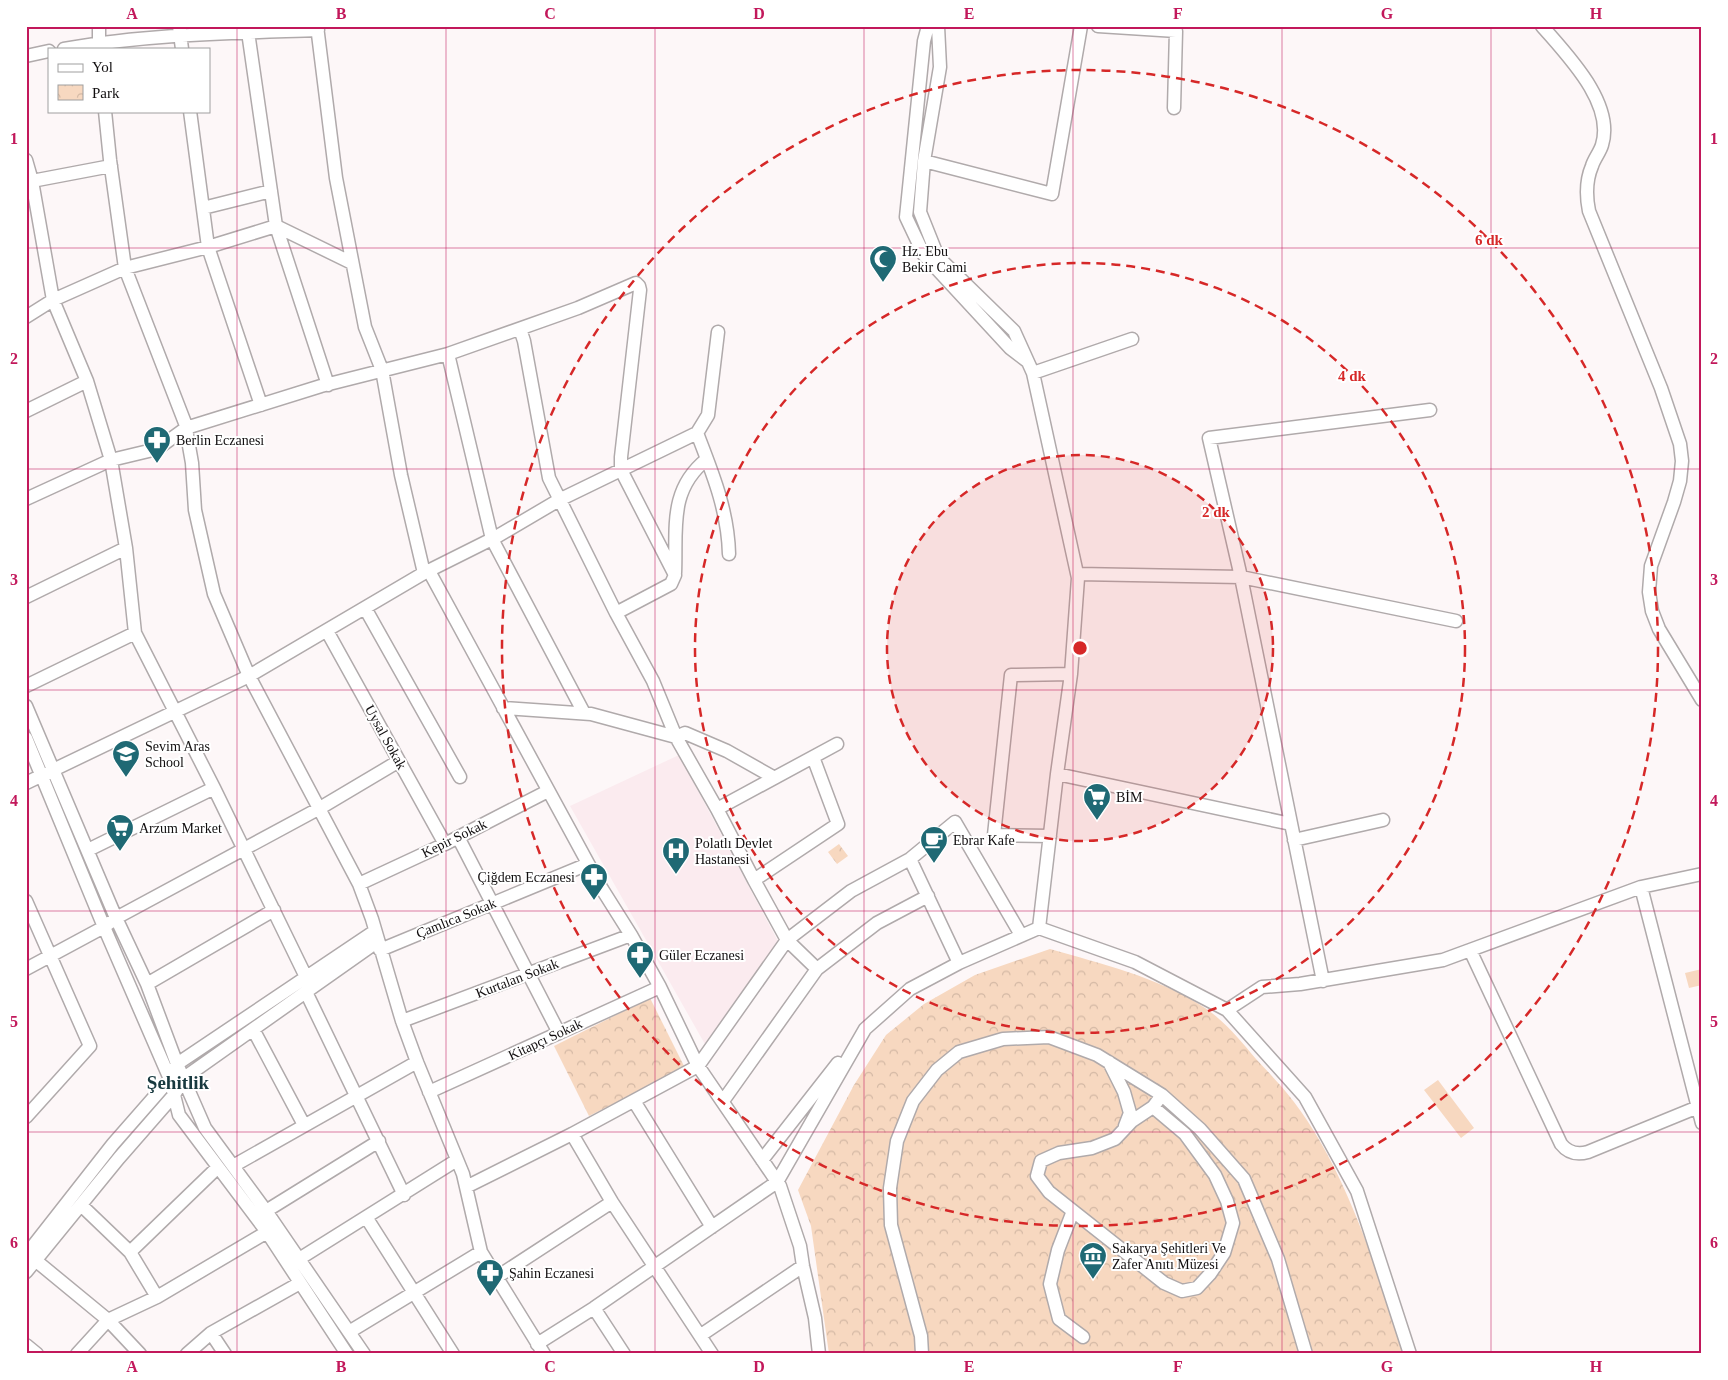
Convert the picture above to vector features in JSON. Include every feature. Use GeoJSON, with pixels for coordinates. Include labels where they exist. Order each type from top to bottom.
{"type":"FeatureCollection","features":[{"type":"Feature","properties":{"kind":"street"},"geometry":{"type":"LineString","coordinates":[[99,26],[99,46]]}},
{"type":"Feature","properties":{"kind":"street"},"geometry":{"type":"LineString","coordinates":[[928,26],[924,41],[906,217],[924,255],[1010,348],[1027,361]]}},
{"type":"Feature","properties":{"kind":"street"},"geometry":{"type":"LineString","coordinates":[[938,26],[940,67],[924,161],[920,212],[938,257],[1014,331],[1033,373],[1078,574],[1071,674],[1056,774],[1039,928]]}},
{"type":"Feature","properties":{"kind":"street"},"geometry":{"type":"LineString","coordinates":[[924,161],[1052,194],[1081,26]]}},
{"type":"Feature","properties":{"kind":"street"},"geometry":{"type":"LineString","coordinates":[[1098,26],[1176,31],[1174,108]]}},
{"type":"Feature","properties":{"kind":"street"},"geometry":{"type":"LineString","coordinates":[[1542,26],[1574,63],[1595,96],[1601,110],[1604,124],[1603,139],[1602,146],[1592,165],[1588,181],[1589,211],[1661,388],[1680,444],[1682,461],[1680,481],[1651,566],[1649,592],[1652,611],[1659,630],[1702,700]]}},
{"type":"Feature","properties":{"kind":"street"},"geometry":{"type":"LineString","coordinates":[[76,48],[99,46],[180,31],[224,30],[248,32],[317,28],[336,178],[365,327],[382,370],[401,475],[426,572],[602,889],[631,935],[660,987],[698,1066],[780,1186],[800,1246],[815,1318],[820,1354]]}},
{"type":"Feature","properties":{"kind":"street"},"geometry":{"type":"LineString","coordinates":[[180,31],[182,48]]}},
{"type":"Feature","properties":{"kind":"street"},"geometry":{"type":"LineString","coordinates":[[248,32],[276,226],[328,384]]}},
{"type":"Feature","properties":{"kind":"street"},"geometry":{"type":"LineString","coordinates":[[26,56],[48,51]]}},
{"type":"Feature","properties":{"kind":"street"},"geometry":{"type":"LineString","coordinates":[[105,112],[124,268],[186,428],[192,463],[195,510],[214,594],[249,676],[359,884],[402,1021],[466,1187],[481,1252],[538,1350],[594,1308],[777,1182],[865,1029]]}},
{"type":"Feature","properties":{"kind":"street"},"geometry":{"type":"LineString","coordinates":[[190,112],[208,247],[261,405]]}},
{"type":"Feature","properties":{"kind":"street"},"geometry":{"type":"LineString","coordinates":[[26,160],[32,181],[53,300],[87,381],[111,460],[126,548],[135,633],[214,788],[306,977]]}},
{"type":"Feature","properties":{"kind":"street"},"geometry":{"type":"LineString","coordinates":[[32,181],[111,166]]}},
{"type":"Feature","properties":{"kind":"street"},"geometry":{"type":"LineString","coordinates":[[203,208],[271,191]]}},
{"type":"Feature","properties":{"kind":"street"},"geometry":{"type":"LineString","coordinates":[[26,318],[53,300],[124,268],[208,247],[276,226],[352,262]]}},
{"type":"Feature","properties":{"kind":"street"},"geometry":{"type":"LineString","coordinates":[[26,499],[111,460],[157,449],[186,428],[328,384],[448,354],[578,308],[633,284],[640,286],[640,290],[621,470],[675,575]]}},
{"type":"Feature","properties":{"kind":"street"},"geometry":{"type":"LineString","coordinates":[[520,329],[524,341],[549,478],[559,500],[653,681],[676,737],[787,940],[817,969]]}},
{"type":"Feature","properties":{"kind":"street"},"geometry":{"type":"LineString","coordinates":[[26,783],[249,676],[426,572],[492,539],[559,500],[697,433],[708,415],[718,332]]}},
{"type":"Feature","properties":{"kind":"street"},"geometry":{"type":"LineString","coordinates":[[1033,373],[1132,339]]}},
{"type":"Feature","properties":{"kind":"street"},"geometry":{"type":"LineString","coordinates":[[448,354],[492,539],[584,713]]}},
{"type":"Feature","properties":{"kind":"street"},"geometry":{"type":"LineString","coordinates":[[26,412],[87,381]]}},
{"type":"Feature","properties":{"kind":"street"},"geometry":{"type":"LineString","coordinates":[[1323,980],[1241,577],[1209,438],[1430,410]]}},
{"type":"Feature","properties":{"kind":"street"},"geometry":{"type":"LineString","coordinates":[[697,433],[723,507],[728,534],[729,554]]}},
{"type":"Feature","properties":{"kind":"street"},"geometry":{"type":"LineString","coordinates":[[616,613],[671,584],[675,575],[677,503],[688,478],[707,459]]}},
{"type":"Feature","properties":{"kind":"street"},"geometry":{"type":"LineString","coordinates":[[26,597],[126,548]]}},
{"type":"Feature","properties":{"kind":"street"},"geometry":{"type":"LineString","coordinates":[[1078,574],[1241,577],[1456,621]]}},
{"type":"Feature","properties":{"kind":"street"},"geometry":{"type":"LineString","coordinates":[[365,608],[460,777]]}},
{"type":"Feature","properties":{"kind":"street","name":"Uysal Sokak"},"geometry":{"type":"LineString","coordinates":[[327,631],[445,844]]}},
{"type":"Feature","properties":{"kind":"street"},"geometry":{"type":"LineString","coordinates":[[26,686],[135,633]]}},
{"type":"Feature","properties":{"kind":"street"},"geometry":{"type":"LineString","coordinates":[[1050,836],[994,835],[1011,676],[1071,674]]}},
{"type":"Feature","properties":{"kind":"street"},"geometry":{"type":"LineString","coordinates":[[26,706],[47,772],[104,926],[170,1078],[179,1115],[267,1232],[347,1354]]}},
{"type":"Feature","properties":{"kind":"street"},"geometry":{"type":"LineString","coordinates":[[503,708],[591,714],[676,737],[686,732],[727,751],[773,777]]}},
{"type":"Feature","properties":{"kind":"street"},"geometry":{"type":"LineString","coordinates":[[26,738],[47,772],[88,850],[205,1128],[266,1210],[364,1354]]}},
{"type":"Feature","properties":{"kind":"street"},"geometry":{"type":"LineString","coordinates":[[717,809],[837,744]]}},
{"type":"Feature","properties":{"kind":"street"},"geometry":{"type":"LineString","coordinates":[[754,880],[838,824],[812,756]]}},
{"type":"Feature","properties":{"kind":"street"},"geometry":{"type":"LineString","coordinates":[[26,969],[116,918],[320,808],[400,762]]}},
{"type":"Feature","properties":{"kind":"street"},"geometry":{"type":"LineString","coordinates":[[1056,774],[1291,824]]}},
{"type":"Feature","properties":{"kind":"street"},"geometry":{"type":"LineString","coordinates":[[88,850],[214,788]]}},
{"type":"Feature","properties":{"kind":"street","name":"Kepir Sokak"},"geometry":{"type":"LineString","coordinates":[[359,884],[445,844],[548,791]]}},
{"type":"Feature","properties":{"kind":"street"},"geometry":{"type":"LineString","coordinates":[[1294,840],[1383,820]]}},
{"type":"Feature","properties":{"kind":"street"},"geometry":{"type":"LineString","coordinates":[[466,1187],[572,1134],[698,1066],[787,940],[851,890],[910,859],[955,822],[1020,935]]}},
{"type":"Feature","properties":{"kind":"street"},"geometry":{"type":"LineString","coordinates":[[458,837],[559,1032]]}},
{"type":"Feature","properties":{"kind":"street"},"geometry":{"type":"LineString","coordinates":[[910,859],[959,962]]}},
{"type":"Feature","properties":{"kind":"street","name":"Çamlıca Sokak"},"geometry":{"type":"LineString","coordinates":[[377,940],[492,903],[588,864]]}},
{"type":"Feature","properties":{"kind":"street"},"geometry":{"type":"LineString","coordinates":[[1226,1010],[1262,987],[1300,984],[1443,960],[1642,887],[1702,874]]}},
{"type":"Feature","properties":{"kind":"street"},"geometry":{"type":"LineString","coordinates":[[1642,887],[1702,1122]]}},
{"type":"Feature","properties":{"kind":"street"},"geometry":{"type":"LineString","coordinates":[[723,1101],[817,969],[877,923],[928,896]]}},
{"type":"Feature","properties":{"kind":"street"},"geometry":{"type":"LineString","coordinates":[[26,901],[90,1046],[26,1117]]}},
{"type":"Feature","properties":{"kind":"street"},"geometry":{"type":"LineString","coordinates":[[146,984],[274,910]]}},
{"type":"Feature","properties":{"kind":"street"},"geometry":{"type":"LineString","coordinates":[[762,1160],[865,1029],[910,989],[959,962],[1039,928],[1135,962],[1226,1010],[1305,1097],[1357,1192],[1410,1354]]}},
{"type":"Feature","properties":{"kind":"street","name":"Kurtalan Sokak"},"geometry":{"type":"LineString","coordinates":[[402,1021],[631,935]]}},
{"type":"Feature","properties":{"kind":"street"},"geometry":{"type":"LineString","coordinates":[[26,1272],[29,1255],[113,1144],[170,1078],[177,1064],[306,977],[377,940]]}},
{"type":"Feature","properties":{"kind":"street"},"geometry":{"type":"LineString","coordinates":[[29,1255],[81,1205],[174,1095],[184,1078],[377,940]]}},
{"type":"Feature","properties":{"kind":"street"},"geometry":{"type":"LineString","coordinates":[[1470,950],[1561,1144],[1566,1150],[1579,1154],[1588,1152],[1698,1108]]}},
{"type":"Feature","properties":{"kind":"street","name":"Kitapçı Sokak"},"geometry":{"type":"LineString","coordinates":[[429,1092],[660,987]]}},
{"type":"Feature","properties":{"kind":"street"},"geometry":{"type":"LineString","coordinates":[[306,992],[404,1194]]}},
{"type":"Feature","properties":{"kind":"street"},"geometry":{"type":"LineString","coordinates":[[252,1029],[304,1125]]}},
{"type":"Feature","properties":{"kind":"street"},"geometry":{"type":"LineString","coordinates":[[922,1354],[921,1336],[891,1225],[890,1188],[897,1141],[913,1101],[937,1070],[960,1052],[1003,1039],[1048,1037],[1097,1055],[1162,1095],[1200,1129],[1244,1180],[1278,1259],[1306,1354]]}},
{"type":"Feature","properties":{"kind":"street"},"geometry":{"type":"LineString","coordinates":[[233,1166],[417,1062]]}},
{"type":"Feature","properties":{"kind":"street"},"geometry":{"type":"LineString","coordinates":[[1109,1062],[1124,1092],[1130,1113],[1124,1129]]}},
{"type":"Feature","properties":{"kind":"street"},"geometry":{"type":"LineString","coordinates":[[1153,1107],[1184,1134],[1215,1176],[1227,1201],[1233,1223],[1224,1253],[1210,1274],[1197,1288],[1182,1291],[1164,1283],[1048,1192],[1037,1176],[1041,1161],[1059,1153],[1092,1148],[1115,1139],[1132,1121],[1153,1107],[1162,1095]]}},
{"type":"Feature","properties":{"kind":"street"},"geometry":{"type":"LineString","coordinates":[[634,1101],[712,1227]]}},
{"type":"Feature","properties":{"kind":"street"},"geometry":{"type":"LineString","coordinates":[[572,1134],[612,1202],[712,1354]]}},
{"type":"Feature","properties":{"kind":"street"},"geometry":{"type":"LineString","coordinates":[[266,1210],[379,1141]]}},
{"type":"Feature","properties":{"kind":"street"},"geometry":{"type":"LineString","coordinates":[[286,1262],[299,1260],[457,1160]]}},
{"type":"Feature","properties":{"kind":"street"},"geometry":{"type":"LineString","coordinates":[[130,1252],[218,1167]]}},
{"type":"Feature","properties":{"kind":"street"},"geometry":{"type":"LineString","coordinates":[[497,1277],[612,1202]]}},
{"type":"Feature","properties":{"kind":"street"},"geometry":{"type":"LineString","coordinates":[[81,1205],[130,1252],[157,1297]]}},
{"type":"Feature","properties":{"kind":"street"},"geometry":{"type":"LineString","coordinates":[[1074,1211],[1058,1250],[1050,1284],[1059,1320],[1083,1337]]}},
{"type":"Feature","properties":{"kind":"street"},"geometry":{"type":"LineString","coordinates":[[366,1218],[453,1354]]}},
{"type":"Feature","properties":{"kind":"street"},"geometry":{"type":"LineString","coordinates":[[77,1354],[108,1320],[157,1297],[267,1232]]}},
{"type":"Feature","properties":{"kind":"street"},"geometry":{"type":"LineString","coordinates":[[349,1332],[481,1252]]}},
{"type":"Feature","properties":{"kind":"street"},"geometry":{"type":"LineString","coordinates":[[29,1255],[108,1320],[140,1354]]}},
{"type":"Feature","properties":{"kind":"street"},"geometry":{"type":"LineString","coordinates":[[701,1335],[803,1266]]}},
{"type":"Feature","properties":{"kind":"street"},"geometry":{"type":"LineString","coordinates":[[187,1354],[211,1333],[300,1283]]}},
{"type":"Feature","properties":{"kind":"street"},"geometry":{"type":"LineString","coordinates":[[594,1308],[624,1354]]}},
{"type":"Feature","properties":{"kind":"street"},"geometry":{"type":"LineString","coordinates":[[211,1333],[225,1354]]}},
{"type":"Feature","properties":{"kind":"street"},"geometry":{"type":"LineString","coordinates":[[26,1345],[37,1354]]}},
{"type":"Feature","properties":{"kind":"shaded area","name":"Polatlı Devlet Hastanesi"},"geometry":{"type":"Polygon","coordinates":[[[679,755],[780,945],[706,1046],[570,806],[679,755]]]}},
{"type":"Feature","properties":{"kind":"green space"},"geometry":{"type":"Polygon","coordinates":[[[839,844],[848,856],[837,864],[828,852],[839,844]]]}},
{"type":"Feature","properties":{"kind":"green space"},"geometry":{"type":"Polygon","coordinates":[[[1050,949],[1148,979],[1202,1006],[1231,1031],[1281,1085],[1313,1130],[1345,1191],[1359,1223],[1405,1354],[829,1354],[811,1226],[798,1190],[854,1085],[886,1035],[924,1004],[975,975],[1050,949]]]}},
{"type":"Feature","properties":{"kind":"green space"},"geometry":{"type":"Polygon","coordinates":[[[1702,969],[1702,985],[1689,988],[1685,973],[1702,969]]]}},
{"type":"Feature","properties":{"kind":"green space"},"geometry":{"type":"Polygon","coordinates":[[[650,998],[685,1068],[589,1116],[554,1046],[650,998]]]}},
{"type":"Feature","properties":{"kind":"green space"},"geometry":{"type":"Polygon","coordinates":[[[1438,1080],[1474,1128],[1461,1138],[1424,1090],[1438,1080]]]}},
{"type":"Feature","properties":{"kind":"place","name":"Hz. Ebu Bekir Cami"},"geometry":{"type":"Point","coordinates":[883,283]}},
{"type":"Feature","properties":{"kind":"place","name":"Berlin Eczanesi"},"geometry":{"type":"Point","coordinates":[157,464]}},
{"type":"Feature","properties":{"kind":"place","name":"Sevim Aras School"},"geometry":{"type":"Point","coordinates":[126,778]}},
{"type":"Feature","properties":{"kind":"place","name":"BİM"},"geometry":{"type":"Point","coordinates":[1097,821]}},
{"type":"Feature","properties":{"kind":"place","name":"Arzum Market"},"geometry":{"type":"Point","coordinates":[120,852]}},
{"type":"Feature","properties":{"kind":"place","name":"Ebrar Kafe"},"geometry":{"type":"Point","coordinates":[934,864]}},
{"type":"Feature","properties":{"kind":"place","name":"Polatlı Devlet Hastanesi"},"geometry":{"type":"Point","coordinates":[676,875]}},
{"type":"Feature","properties":{"kind":"place","name":"Çiğdem Eczanesi"},"geometry":{"type":"Point","coordinates":[594,901]}},
{"type":"Feature","properties":{"kind":"place","name":"Güler Eczanesi"},"geometry":{"type":"Point","coordinates":[640,979]}},
{"type":"Feature","properties":{"kind":"place","name":"Sakarya Şehitleri Ve Zafer Anıtı Müzesi"},"geometry":{"type":"Point","coordinates":[1093,1280]}},
{"type":"Feature","properties":{"kind":"place","name":"Şahin Eczanesi"},"geometry":{"type":"Point","coordinates":[490,1297]}},
{"type":"Feature","properties":{"kind":"district","name":"Şehitlik"},"geometry":{"type":"Point","coordinates":[178,1082]}}]}
